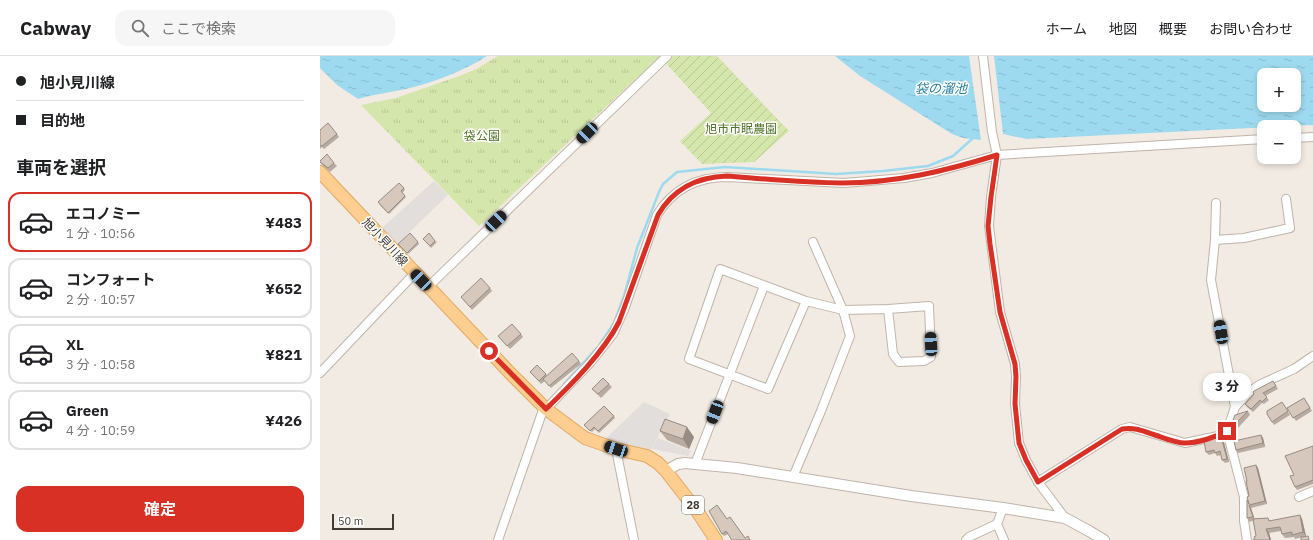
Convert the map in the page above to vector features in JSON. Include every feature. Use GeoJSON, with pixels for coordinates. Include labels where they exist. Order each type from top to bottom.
{"type":"FeatureCollection","features":[{"type":"Feature","properties":{"kind":"main road","name":"旭小見川線"},"geometry":{"type":"LineString","coordinates":[[320,172],[545,408],[585,438],[616,449],[647,456],[658,463],[697,511],[716,540]]}},
{"type":"Feature","properties":{"kind":"street"},"geometry":{"type":"LineString","coordinates":[[428,287],[667,56]]}},
{"type":"Feature","properties":{"kind":"street"},"geometry":{"type":"LineString","coordinates":[[983,56],[992,132],[997,155],[988,226],[1000,312],[1015,364],[1015,404],[1019,443],[1038,482],[1065,518]]}},
{"type":"Feature","properties":{"kind":"street"},"geometry":{"type":"LineString","coordinates":[[1301,138],[1313,137]]}},
{"type":"Feature","properties":{"kind":"street"},"geometry":{"type":"LineString","coordinates":[[498,540],[545,408],[591,362],[613,334],[619,322],[658,215],[665,203],[682,188],[714,177],[844,183],[904,178],[932,173],[997,155],[1257,139]]}},
{"type":"Feature","properties":{"kind":"street"},"geometry":{"type":"LineString","coordinates":[[1215,240],[1244,238],[1290,228],[1286,199]]}},
{"type":"Feature","properties":{"kind":"street"},"geometry":{"type":"LineString","coordinates":[[1216,202],[1215,240],[1211,280],[1235,407]]}},
{"type":"Feature","properties":{"kind":"street"},"geometry":{"type":"LineString","coordinates":[[793,477],[822,411],[850,336],[843,310],[813,242]]}},
{"type":"Feature","properties":{"kind":"street"},"geometry":{"type":"LineString","coordinates":[[806,301],[768,388],[689,359],[720,269],[806,301],[843,310],[929,306],[931,357],[924,361],[899,362],[893,354],[888,309]]}},
{"type":"Feature","properties":{"kind":"street"},"geometry":{"type":"LineString","coordinates":[[320,373],[415,273]]}},
{"type":"Feature","properties":{"kind":"street"},"geometry":{"type":"LineString","coordinates":[[695,464],[764,286]]}},
{"type":"Feature","properties":{"kind":"street"},"geometry":{"type":"LineString","coordinates":[[1247,540],[1244,521],[1244,497],[1227,431],[1235,407],[1249,392],[1259,385],[1294,369],[1313,356]]}},
{"type":"Feature","properties":{"kind":"street"},"geometry":{"type":"LineString","coordinates":[[1038,482],[1122,429],[1130,427],[1173,441],[1185,443],[1218,436],[1227,431]]}},
{"type":"Feature","properties":{"kind":"street"},"geometry":{"type":"LineString","coordinates":[[616,449],[634,540]]}},
{"type":"Feature","properties":{"kind":"street"},"geometry":{"type":"LineString","coordinates":[[666,471],[678,464],[685,463],[737,468],[911,496],[1003,508],[1065,518],[1089,530],[1104,540]]}},
{"type":"Feature","properties":{"kind":"street"},"geometry":{"type":"LineString","coordinates":[[1299,497],[1313,491]]}},
{"type":"Feature","properties":{"kind":"street"},"geometry":{"type":"LineString","coordinates":[[1003,508],[997,524],[1004,540]]}},
{"type":"Feature","properties":{"kind":"street"},"geometry":{"type":"LineString","coordinates":[[966,540],[969,537],[997,524]]}},
{"type":"Feature","properties":{"kind":"green space","name":"袋公園"},"geometry":{"type":"Polygon","coordinates":[[[498,56],[660,56],[479,226],[361,105],[396,98],[462,75],[478,68],[498,56]]]}},
{"type":"Feature","properties":{"kind":"green space","name":"旭市市眠農園"},"geometry":{"type":"Polygon","coordinates":[[[668,56],[717,56],[789,131],[754,162],[702,164],[680,141],[711,113],[663,60],[668,56]]]}},
{"type":"Feature","properties":{"kind":"shaded area"},"geometry":{"type":"Polygon","coordinates":[[[434,181],[448,195],[396,245],[381,229],[434,181]]]}},
{"type":"Feature","properties":{"kind":"shaded area"},"geometry":{"type":"Polygon","coordinates":[[[644,402],[670,414],[651,450],[628,446],[605,439],[644,402]]]}},
{"type":"Feature","properties":{"kind":"shaded area"},"geometry":{"type":"Polygon","coordinates":[[[658,438],[691,451],[688,456],[652,449],[658,438]]]}},
{"type":"Feature","properties":{"kind":"water"},"geometry":{"type":"Polygon","coordinates":[[[320,56],[487,56],[460,71],[430,82],[410,88],[358,99],[337,85],[320,68],[320,56]]]}},
{"type":"Feature","properties":{"kind":"water","name":"袋の溜池"},"geometry":{"type":"Polygon","coordinates":[[[835,56],[969,56],[981,140],[963,138],[952,134],[860,76],[835,56]]]}},
{"type":"Feature","properties":{"kind":"water"},"geometry":{"type":"Polygon","coordinates":[[[994,56],[1313,56],[1313,125],[1301,126],[1301,120],[1257,120],[1257,128],[1027,139],[1003,134],[994,56]]]}},
{"type":"Feature","properties":{"kind":"building"},"geometry":{"type":"Polygon","coordinates":[[[328,123],[337,134],[322,146],[320,145],[320,130],[328,123]]]}},
{"type":"Feature","properties":{"kind":"building"},"geometry":{"type":"Polygon","coordinates":[[[327,154],[334,163],[328,168],[320,162],[327,154]]]}},
{"type":"Feature","properties":{"kind":"building"},"geometry":{"type":"Polygon","coordinates":[[[399,183],[404,188],[401,191],[405,196],[388,213],[378,202],[399,183]]]}},
{"type":"Feature","properties":{"kind":"building"},"geometry":{"type":"Polygon","coordinates":[[[410,233],[418,242],[407,253],[398,244],[410,233]]]}},
{"type":"Feature","properties":{"kind":"building"},"geometry":{"type":"Polygon","coordinates":[[[429,233],[435,241],[430,246],[423,239],[429,233]]]}},
{"type":"Feature","properties":{"kind":"building"},"geometry":{"type":"Polygon","coordinates":[[[481,278],[490,288],[470,307],[461,297],[481,278]]]}},
{"type":"Feature","properties":{"kind":"building"},"geometry":{"type":"Polygon","coordinates":[[[512,324],[521,334],[507,346],[498,336],[512,324]]]}},
{"type":"Feature","properties":{"kind":"building"},"geometry":{"type":"Polygon","coordinates":[[[572,353],[579,361],[549,386],[543,379],[572,353]]]}},
{"type":"Feature","properties":{"kind":"building"},"geometry":{"type":"Polygon","coordinates":[[[537,365],[546,374],[539,381],[530,372],[537,365]]]}},
{"type":"Feature","properties":{"kind":"building"},"geometry":{"type":"Polygon","coordinates":[[[603,378],[609,384],[598,394],[592,389],[603,378]]]}},
{"type":"Feature","properties":{"kind":"building"},"geometry":{"type":"Polygon","coordinates":[[[1273,381],[1276,386],[1263,393],[1267,397],[1262,402],[1260,400],[1251,409],[1245,404],[1254,394],[1254,391],[1273,381]]]}},
{"type":"Feature","properties":{"kind":"building"},"geometry":{"type":"Polygon","coordinates":[[[1304,398],[1310,408],[1293,418],[1287,408],[1304,398]]]}},
{"type":"Feature","properties":{"kind":"building"},"geometry":{"type":"Polygon","coordinates":[[[1282,402],[1288,411],[1272,422],[1267,414],[1267,411],[1282,402]]]}},
{"type":"Feature","properties":{"kind":"building"},"geometry":{"type":"Polygon","coordinates":[[[604,406],[614,416],[598,431],[594,427],[590,431],[584,425],[604,406]]]}},
{"type":"Feature","properties":{"kind":"building"},"geometry":{"type":"Polygon","coordinates":[[[1248,411],[1234,425],[1233,420],[1235,415],[1248,411]]]}},
{"type":"Feature","properties":{"kind":"building"},"geometry":{"type":"Polygon","coordinates":[[[665,419],[687,427],[683,439],[660,431],[665,419]]]}},
{"type":"Feature","properties":{"kind":"building"},"geometry":{"type":"Polygon","coordinates":[[[1261,435],[1263,443],[1236,450],[1234,441],[1261,435]]]}},
{"type":"Feature","properties":{"kind":"building"},"geometry":{"type":"Polygon","coordinates":[[[1221,436],[1227,459],[1222,460],[1220,451],[1215,453],[1214,450],[1206,452],[1204,441],[1221,436]]]}},
{"type":"Feature","properties":{"kind":"building"},"geometry":{"type":"Polygon","coordinates":[[[1313,446],[1313,480],[1295,487],[1290,476],[1294,475],[1285,456],[1313,446]]]}},
{"type":"Feature","properties":{"kind":"building"},"geometry":{"type":"Polygon","coordinates":[[[1256,465],[1265,501],[1249,505],[1253,517],[1247,518],[1247,500],[1249,504],[1247,497],[1249,496],[1244,468],[1256,465]]]}},
{"type":"Feature","properties":{"kind":"building"},"geometry":{"type":"Polygon","coordinates":[[[717,505],[727,519],[730,517],[745,538],[748,536],[750,540],[732,540],[726,531],[722,534],[709,511],[717,505]]]}},
{"type":"Feature","properties":{"kind":"building"},"geometry":{"type":"Polygon","coordinates":[[[1300,515],[1303,532],[1292,535],[1292,532],[1282,534],[1280,527],[1266,529],[1270,540],[1253,540],[1256,536],[1253,519],[1268,518],[1269,521],[1300,515]]]}},
{"type":"Feature","properties":{"kind":"building"},"geometry":{"type":"Polygon","coordinates":[[[1308,536],[1309,540],[1301,540],[1301,537],[1308,536]]]}},
{"type":"Feature","properties":{"kind":"waterway"},"geometry":{"type":"LineString","coordinates":[[600,344],[614,323],[624,296],[637,248],[659,192],[663,184],[677,172],[725,167],[836,174],[928,166],[953,156],[972,139]]}},
{"type":"Feature","properties":{"kind":"waterway"},"geometry":{"type":"LineString","coordinates":[[564,384],[596,349]]}},
{"type":"Feature","properties":{"kind":"route"},"geometry":{"type":"LineString","coordinates":[[489,351],[546,409],[591,362],[613,334],[619,322],[658,215],[665,203],[682,188],[690,184],[714,177],[727,176],[844,183],[904,178],[961,166],[997,155],[988,226],[990,244],[1000,312],[1015,364],[1015,404],[1019,443],[1038,482],[1122,429],[1130,427],[1173,441],[1185,443],[1205,440],[1218,436],[1227,431]]}}]}
